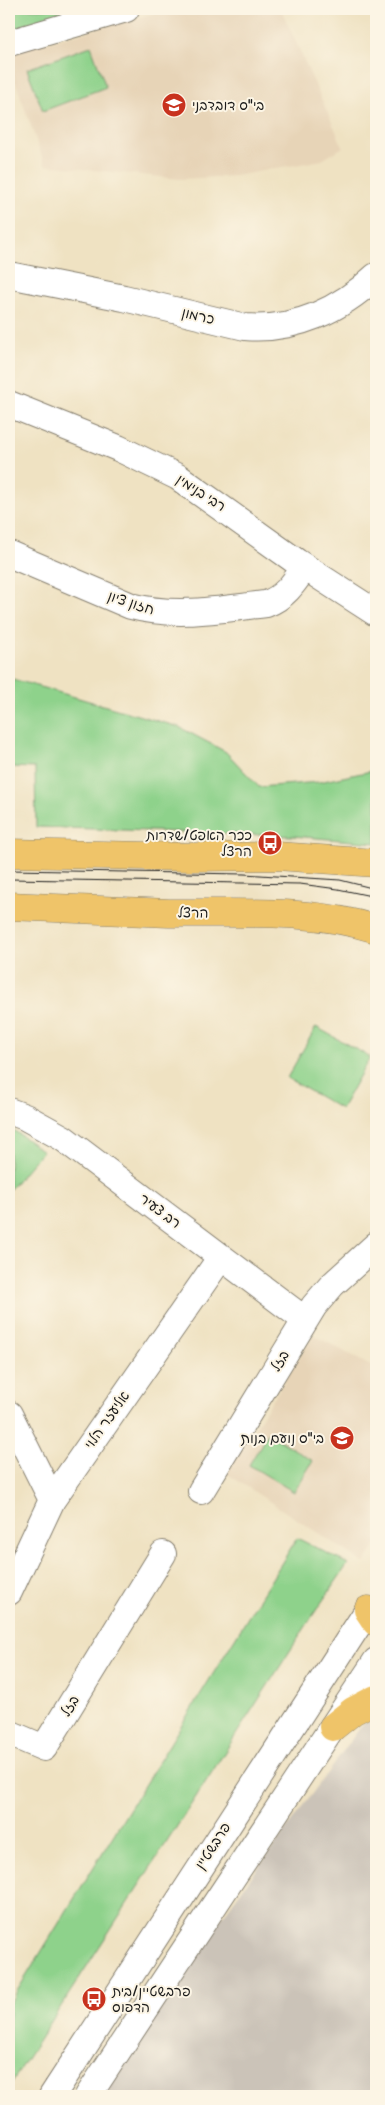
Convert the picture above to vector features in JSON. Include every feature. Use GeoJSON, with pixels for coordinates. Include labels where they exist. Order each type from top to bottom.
{"type":"FeatureCollection","features":[{"type":"Feature","properties":{"kind":"main road"},"geometry":{"type":"LineString","coordinates":[[9,853],[193,857],[277,856],[376,863]]}},
{"type":"Feature","properties":{"kind":"main road","name":"הרצל"},"geometry":{"type":"LineString","coordinates":[[9,906],[167,912],[292,913],[372,927]]}},
{"type":"Feature","properties":{"kind":"main road"},"geometry":{"type":"LineString","coordinates":[[333,1727],[353,1711],[376,1699]]}},
{"type":"Feature","properties":{"kind":"street"},"geometry":{"type":"LineString","coordinates":[[9,43],[126,9]]}},
{"type":"Feature","properties":{"kind":"street","name":"כרמון"},"geometry":{"type":"LineString","coordinates":[[9,275],[124,298],[245,327],[264,328],[287,326],[312,318],[339,304],[376,276]]}},
{"type":"Feature","properties":{"kind":"street","name":"רבי בנימין"},"geometry":{"type":"LineString","coordinates":[[9,404],[118,448],[178,478],[305,567],[376,613]]}},
{"type":"Feature","properties":{"kind":"street","name":"חזון ציון"},"geometry":{"type":"LineString","coordinates":[[9,554],[132,606],[152,612],[176,614],[272,602],[279,599],[292,587],[305,567]]}},
{"type":"Feature","properties":{"kind":"street","name":"רב צעיר"},"geometry":{"type":"LineString","coordinates":[[9,1111],[25,1117],[64,1138],[305,1320]]}},
{"type":"Feature","properties":{"kind":"street","name":"בזל"},"geometry":{"type":"LineString","coordinates":[[201,1491],[314,1306],[332,1286],[376,1245]]}},
{"type":"Feature","properties":{"kind":"street","name":"אליעזר הלוי"},"geometry":{"type":"LineString","coordinates":[[9,1592],[52,1500],[220,1257]]}},
{"type":"Feature","properties":{"kind":"street"},"geometry":{"type":"LineString","coordinates":[[9,1414],[52,1500]]}},
{"type":"Feature","properties":{"kind":"street","name":"בזל"},"geometry":{"type":"LineString","coordinates":[[9,1733],[44,1748],[163,1554]]}},
{"type":"Feature","properties":{"kind":"street","name":"פרבשטיין"},"geometry":{"type":"LineString","coordinates":[[52,2096],[374,1610]]}},
{"type":"Feature","properties":{"kind":"street"},"geometry":{"type":"LineString","coordinates":[[89,2095],[376,1661]]}},
{"type":"Feature","properties":{"kind":"street"},"geometry":{"type":"LineString","coordinates":[[34,2096],[69,2069]]}},
{"type":"Feature","properties":{"kind":"shaded area","name":"בי\"ס דובדבני"},"geometry":{"type":"Polygon","coordinates":[[[169,9],[281,9],[343,147],[322,160],[235,176],[180,179],[45,165],[9,64],[9,53],[169,9]]]}},
{"type":"Feature","properties":{"kind":"shaded area"},"geometry":{"type":"Polygon","coordinates":[[[314,1335],[376,1369],[376,1545],[364,1563],[226,1473],[314,1335]]]}},
{"type":"Feature","properties":{"kind":"shaded area"},"geometry":{"type":"Polygon","coordinates":[[[376,1706],[376,2096],[101,2096],[198,1950],[376,1706]]]}},
{"type":"Feature","properties":{"kind":"green space"},"geometry":{"type":"Polygon","coordinates":[[[9,9],[88,9],[9,38],[9,9]]]}},
{"type":"Feature","properties":{"kind":"green space"},"geometry":{"type":"Polygon","coordinates":[[[91,46],[106,87],[43,111],[27,69],[91,46]]]}},
{"type":"Feature","properties":{"kind":"green space"},"geometry":{"type":"Polygon","coordinates":[[[9,678],[179,727],[226,752],[259,787],[319,782],[376,770],[376,843],[293,836],[36,827],[35,768],[9,767],[9,678]]]}},
{"type":"Feature","properties":{"kind":"green space"},"geometry":{"type":"Polygon","coordinates":[[[316,1027],[370,1057],[341,1109],[287,1078],[316,1027]]]}},
{"type":"Feature","properties":{"kind":"green space"},"geometry":{"type":"Polygon","coordinates":[[[9,1127],[43,1151],[9,1190],[9,1127]]]}},
{"type":"Feature","properties":{"kind":"green space"},"geometry":{"type":"Polygon","coordinates":[[[268,1433],[313,1461],[294,1492],[249,1465],[268,1433]]]}},
{"type":"Feature","properties":{"kind":"green space"},"geometry":{"type":"Polygon","coordinates":[[[297,1538],[348,1564],[317,1609],[9,2087],[9,2004],[297,1538]]]}},
{"type":"Feature","properties":{"kind":"tram line"},"geometry":{"type":"LineString","coordinates":[[9,870],[244,874],[340,880],[376,889]]}},
{"type":"Feature","properties":{"kind":"tram line"},"geometry":{"type":"LineString","coordinates":[[9,879],[300,884],[376,897]]}},
{"type":"Feature","properties":{"kind":"place","name":"בי\"ס דובדבני"},"geometry":{"type":"Point","coordinates":[174,105]}},
{"type":"Feature","properties":{"kind":"place","name":"ככר האפט/שדרות הרצל"},"geometry":{"type":"Point","coordinates":[270,843]}},
{"type":"Feature","properties":{"kind":"place","name":"בי\"ס נועם בנות"},"geometry":{"type":"Point","coordinates":[342,1438]}},
{"type":"Feature","properties":{"kind":"place","name":"פרבשטיין/בית הדפוס"},"geometry":{"type":"Point","coordinates":[94,1999]}}]}
